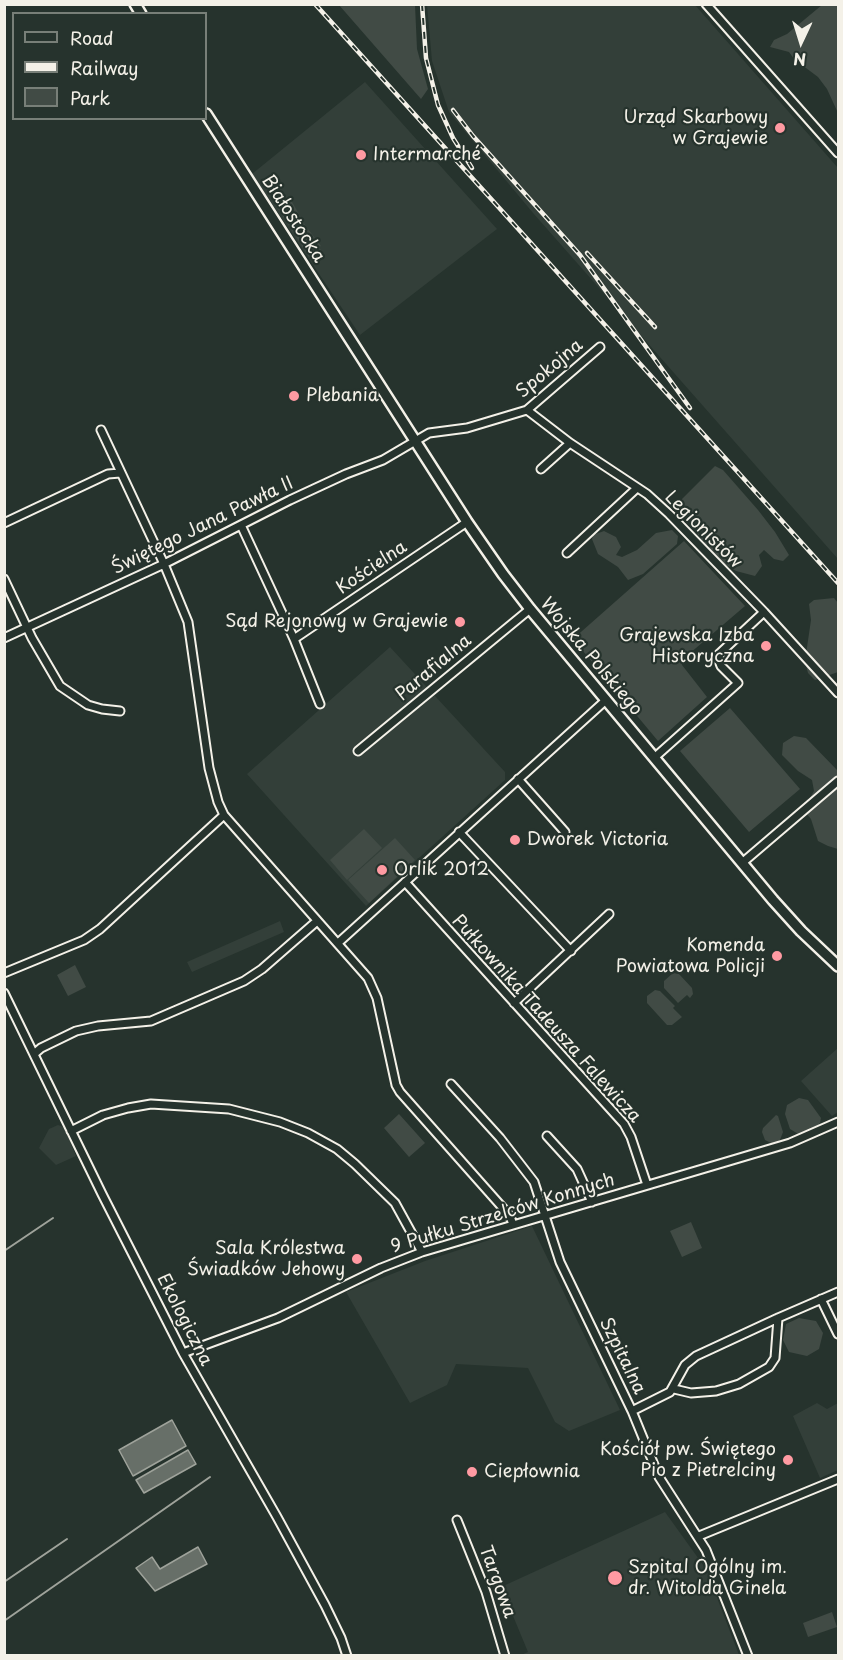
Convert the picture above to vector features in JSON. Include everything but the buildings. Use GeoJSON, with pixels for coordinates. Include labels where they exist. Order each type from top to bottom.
{"type":"FeatureCollection","features":[{"type":"Feature","properties":{"kind":"main road","name":"Białostocka"},"geometry":{"type":"LineString","coordinates":[[207,116],[352,343]]}},
{"type":"Feature","properties":{"kind":"main road","name":"Wojska Polskiego"},"geometry":{"type":"LineString","coordinates":[[352,343],[467,522],[530,609],[741,863],[801,931],[838,966]]}},
{"type":"Feature","properties":{"kind":"street"},"geometry":{"type":"LineString","coordinates":[[706,4],[838,153]]}},
{"type":"Feature","properties":{"kind":"street","name":"Spokojna"},"geometry":{"type":"LineString","coordinates":[[415,441],[437,431],[467,428],[527,410],[600,346]]}},
{"type":"Feature","properties":{"kind":"street","name":"Legionistów"},"geometry":{"type":"LineString","coordinates":[[527,410],[570,443],[637,488],[669,514],[838,693]]}},
{"type":"Feature","properties":{"kind":"street"},"geometry":{"type":"LineString","coordinates":[[101,430],[164,564],[188,622],[209,768],[218,802],[224,814],[362,971],[375,991],[396,1085],[400,1092],[510,1216],[513,1225]]}},
{"type":"Feature","properties":{"kind":"street","name":"Świętego Jana Pawła II"},"geometry":{"type":"LineString","coordinates":[[4,638],[164,564],[346,474],[383,460],[415,441]]}},
{"type":"Feature","properties":{"kind":"street"},"geometry":{"type":"LineString","coordinates":[[541,469],[570,443]]}},
{"type":"Feature","properties":{"kind":"street"},"geometry":{"type":"LineString","coordinates":[[4,523],[108,474],[120,473]]}},
{"type":"Feature","properties":{"kind":"street"},"geometry":{"type":"LineString","coordinates":[[567,553],[637,488]]}},
{"type":"Feature","properties":{"kind":"street","name":"Kościelna"},"geometry":{"type":"LineString","coordinates":[[294,639],[467,522]]}},
{"type":"Feature","properties":{"kind":"street"},"geometry":{"type":"LineString","coordinates":[[241,525],[294,639],[320,704]]}},
{"type":"Feature","properties":{"kind":"street"},"geometry":{"type":"LineString","coordinates":[[4,579],[37,648],[63,688],[81,701],[95,707],[120,711]]}},
{"type":"Feature","properties":{"kind":"street","name":"Parafialna"},"geometry":{"type":"LineString","coordinates":[[358,751],[530,609]]}},
{"type":"Feature","properties":{"kind":"street"},"geometry":{"type":"LineString","coordinates":[[654,758],[738,683],[721,666],[719,654],[764,612]]}},
{"type":"Feature","properties":{"kind":"street"},"geometry":{"type":"LineString","coordinates":[[338,943],[606,700]]}},
{"type":"Feature","properties":{"kind":"street"},"geometry":{"type":"LineString","coordinates":[[518,779],[566,832]]}},
{"type":"Feature","properties":{"kind":"street"},"geometry":{"type":"LineString","coordinates":[[741,863],[838,781]]}},
{"type":"Feature","properties":{"kind":"street"},"geometry":{"type":"LineString","coordinates":[[4,973],[84,940],[100,929],[224,814]]}},
{"type":"Feature","properties":{"kind":"street"},"geometry":{"type":"LineString","coordinates":[[459,832],[571,951]]}},
{"type":"Feature","properties":{"kind":"street","name":"Pułkownika Tadeusza Falewicza"},"geometry":{"type":"LineString","coordinates":[[405,882],[624,1124],[631,1137],[647,1185]]}},
{"type":"Feature","properties":{"kind":"street"},"geometry":{"type":"LineString","coordinates":[[514,1003],[609,915]]}},
{"type":"Feature","properties":{"kind":"street"},"geometry":{"type":"LineString","coordinates":[[34,1054],[41,1048],[76,1031],[98,1026],[151,1021],[244,981],[262,969],[317,921]]}},
{"type":"Feature","properties":{"kind":"street","name":"Ekologiczna"},"geometry":{"type":"LineString","coordinates":[[4,993],[183,1353],[320,1595],[347,1656]]}},
{"type":"Feature","properties":{"kind":"street","name":"Szpitalna"},"geometry":{"type":"LineString","coordinates":[[451,1084],[500,1138],[532,1178],[560,1262],[632,1411],[659,1477],[699,1536],[748,1656]]}},
{"type":"Feature","properties":{"kind":"street"},"geometry":{"type":"LineString","coordinates":[[71,1131],[103,1115],[151,1104],[218,1107],[273,1119],[295,1127],[337,1149],[355,1164],[395,1203],[422,1252]]}},
{"type":"Feature","properties":{"kind":"street","name":"9 Pułku Strzelców Konnych"},"geometry":{"type":"LineString","coordinates":[[183,1353],[278,1318],[381,1268],[422,1252],[790,1143],[838,1122]]}},
{"type":"Feature","properties":{"kind":"street"},"geometry":{"type":"LineString","coordinates":[[547,1136],[578,1169],[592,1202]]}},
{"type":"Feature","properties":{"kind":"street"},"geometry":{"type":"LineString","coordinates":[[632,1411],[674,1389],[681,1372],[691,1359],[838,1292]]}},
{"type":"Feature","properties":{"kind":"street"},"geometry":{"type":"LineString","coordinates":[[821,1299],[838,1334]]}},
{"type":"Feature","properties":{"kind":"street"},"geometry":{"type":"LineString","coordinates":[[674,1389],[691,1393],[716,1391],[739,1384],[768,1367],[776,1358],[778,1318]]}},
{"type":"Feature","properties":{"kind":"street"},"geometry":{"type":"LineString","coordinates":[[699,1536],[838,1479]]}},
{"type":"Feature","properties":{"kind":"street","name":"Targowa"},"geometry":{"type":"LineString","coordinates":[[457,1520],[486,1592],[505,1656]]}},
{"type":"Feature","properties":{"kind":"shaded area"},"geometry":{"type":"Polygon","coordinates":[[[427,5],[695,5],[838,168],[838,559],[533,213],[449,112],[432,61],[427,5]]]}},
{"type":"Feature","properties":{"kind":"shaded area"},"geometry":{"type":"Polygon","coordinates":[[[365,82],[497,229],[360,335],[252,174],[365,82]]]}},
{"type":"Feature","properties":{"kind":"shaded area"},"geometry":{"type":"Polygon","coordinates":[[[390,647],[505,772],[505,780],[366,906],[247,774],[390,647]]]}},
{"type":"Feature","properties":{"kind":"shaded area"},"geometry":{"type":"Polygon","coordinates":[[[280,921],[284,932],[192,972],[187,962],[280,921]]]}},
{"type":"Feature","properties":{"kind":"shaded area"},"geometry":{"type":"Polygon","coordinates":[[[838,1048],[838,1112],[832,1116],[801,1081],[838,1048]]]}},
{"type":"Feature","properties":{"kind":"shaded area"},"geometry":{"type":"Polygon","coordinates":[[[58,1125],[64,1127],[76,1156],[56,1165],[39,1148],[49,1129],[58,1125]]]}},
{"type":"Feature","properties":{"kind":"shaded area"},"geometry":{"type":"Polygon","coordinates":[[[532,1226],[620,1410],[569,1431],[555,1422],[528,1368],[456,1364],[447,1385],[410,1403],[346,1292],[425,1261],[532,1226]]]}},
{"type":"Feature","properties":{"kind":"shaded area"},"geometry":{"type":"Polygon","coordinates":[[[817,1403],[827,1409],[838,1403],[838,1470],[820,1478],[793,1416],[817,1403]]]}},
{"type":"Feature","properties":{"kind":"shaded area"},"geometry":{"type":"Polygon","coordinates":[[[172,1420],[186,1446],[133,1476],[119,1450],[172,1420]]]}},
{"type":"Feature","properties":{"kind":"shaded area"},"geometry":{"type":"Polygon","coordinates":[[[188,1450],[196,1464],[144,1493],[136,1480],[188,1450]]]}},
{"type":"Feature","properties":{"kind":"shaded area","name":"Szpital Ogólny im. dr. Witolda Ginela"},"geometry":{"type":"Polygon","coordinates":[[[665,1512],[706,1569],[739,1655],[521,1655],[528,1652],[501,1587],[665,1512]]]}},
{"type":"Feature","properties":{"kind":"shaded area"},"geometry":{"type":"Polygon","coordinates":[[[198,1547],[207,1564],[155,1591],[136,1568],[152,1557],[160,1569],[198,1547]]]}},
{"type":"Feature","properties":{"kind":"green space"},"geometry":{"type":"Polygon","coordinates":[[[339,5],[415,5],[417,49],[428,89],[421,99],[339,5]]]}},
{"type":"Feature","properties":{"kind":"green space"},"geometry":{"type":"Polygon","coordinates":[[[822,5],[838,5],[838,113],[827,89],[818,77],[794,59],[789,52],[770,47],[774,40],[787,34],[822,5]]]}},
{"type":"Feature","properties":{"kind":"green space"},"geometry":{"type":"Polygon","coordinates":[[[286,197],[291,200],[305,225],[321,246],[319,247],[322,252],[317,259],[309,257],[276,206],[278,201],[286,197]]]}},
{"type":"Feature","properties":{"kind":"green space"},"geometry":{"type":"Polygon","coordinates":[[[715,466],[723,470],[758,510],[789,555],[783,561],[774,559],[764,550],[759,555],[762,566],[755,576],[736,571],[723,563],[705,544],[686,518],[679,502],[715,466]]]}},
{"type":"Feature","properties":{"kind":"green space"},"geometry":{"type":"Polygon","coordinates":[[[672,530],[678,536],[677,544],[643,574],[628,580],[618,567],[598,554],[592,539],[593,535],[604,531],[616,537],[621,547],[616,555],[622,557],[637,550],[656,533],[672,530]]]}},
{"type":"Feature","properties":{"kind":"green space"},"geometry":{"type":"Polygon","coordinates":[[[684,541],[745,606],[682,660],[682,665],[707,697],[658,741],[573,639],[684,541]]]}},
{"type":"Feature","properties":{"kind":"green space"},"geometry":{"type":"Polygon","coordinates":[[[834,598],[838,603],[838,672],[815,680],[808,673],[805,661],[811,620],[809,604],[814,600],[834,598]]]}},
{"type":"Feature","properties":{"kind":"green space"},"geometry":{"type":"Polygon","coordinates":[[[730,708],[800,789],[749,832],[680,751],[730,708]]]}},
{"type":"Feature","properties":{"kind":"green space"},"geometry":{"type":"Polygon","coordinates":[[[794,736],[806,738],[838,771],[838,849],[818,841],[811,819],[806,813],[808,801],[814,791],[812,780],[798,771],[782,755],[783,743],[794,736]]]}},
{"type":"Feature","properties":{"kind":"green space"},"geometry":{"type":"Polygon","coordinates":[[[364,829],[382,848],[347,880],[330,860],[364,829]]]}},
{"type":"Feature","properties":{"kind":"green space","name":"Orlik 2012"},"geometry":{"type":"Polygon","coordinates":[[[395,838],[415,860],[369,903],[348,880],[395,838]]]}},
{"type":"Feature","properties":{"kind":"green space"},"geometry":{"type":"Polygon","coordinates":[[[75,965],[86,987],[68,996],[57,975],[75,965]]]}},
{"type":"Feature","properties":{"kind":"green space"},"geometry":{"type":"Polygon","coordinates":[[[673,973],[679,974],[692,988],[693,994],[690,998],[687,995],[678,1003],[664,988],[664,981],[673,973]]]}},
{"type":"Feature","properties":{"kind":"green space"},"geometry":{"type":"Polygon","coordinates":[[[655,990],[660,991],[675,1006],[673,1008],[682,1017],[672,1025],[667,1025],[647,1003],[647,996],[655,990]]]}},
{"type":"Feature","properties":{"kind":"green space"},"geometry":{"type":"Polygon","coordinates":[[[799,1098],[808,1100],[821,1118],[814,1130],[800,1135],[790,1129],[785,1114],[787,1105],[799,1098]]]}},
{"type":"Feature","properties":{"kind":"green space"},"geometry":{"type":"Polygon","coordinates":[[[399,1114],[425,1143],[409,1157],[384,1128],[399,1114]]]}},
{"type":"Feature","properties":{"kind":"green space"},"geometry":{"type":"Polygon","coordinates":[[[776,1115],[783,1132],[775,1145],[765,1140],[762,1132],[776,1115]]]}},
{"type":"Feature","properties":{"kind":"green space"},"geometry":{"type":"Polygon","coordinates":[[[691,1222],[702,1248],[682,1257],[670,1231],[691,1222]]]}},
{"type":"Feature","properties":{"kind":"green space"},"geometry":{"type":"Polygon","coordinates":[[[799,1318],[816,1321],[823,1333],[819,1349],[807,1356],[789,1352],[783,1340],[786,1324],[799,1318]]]}},
{"type":"Feature","properties":{"kind":"green space"},"geometry":{"type":"Polygon","coordinates":[[[832,1612],[837,1627],[808,1637],[803,1623],[832,1612]]]}},
{"type":"Feature","properties":{"kind":"waterway"},"geometry":{"type":"LineString","coordinates":[[4,1251],[53,1218]]}},
{"type":"Feature","properties":{"kind":"waterway"},"geometry":{"type":"LineString","coordinates":[[4,1621],[210,1477]]}},
{"type":"Feature","properties":{"kind":"waterway"},"geometry":{"type":"LineString","coordinates":[[4,1582],[67,1539]]}},
{"type":"Feature","properties":{"kind":"railway"},"geometry":{"type":"LineString","coordinates":[[315,4],[838,583]]}},
{"type":"Feature","properties":{"kind":"railway"},"geometry":{"type":"LineString","coordinates":[[422,4],[426,58],[438,105],[453,138],[472,168]]}},
{"type":"Feature","properties":{"kind":"railway"},"geometry":{"type":"LineString","coordinates":[[453,110],[473,136],[580,255],[690,408]]}},
{"type":"Feature","properties":{"kind":"railway"},"geometry":{"type":"LineString","coordinates":[[587,253],[655,327]]}},
{"type":"Feature","properties":{"kind":"place","name":"Urząd Skarbowy w Grajewie"},"geometry":{"type":"Point","coordinates":[780,128]}},
{"type":"Feature","properties":{"kind":"place","name":"Intermarché"},"geometry":{"type":"Point","coordinates":[361,155]}},
{"type":"Feature","properties":{"kind":"place","name":"Plebania"},"geometry":{"type":"Point","coordinates":[294,396]}},
{"type":"Feature","properties":{"kind":"place","name":"Sąd Rejonowy w Grajewie"},"geometry":{"type":"Point","coordinates":[460,622]}},
{"type":"Feature","properties":{"kind":"place","name":"Grajewska Izba Historyczna"},"geometry":{"type":"Point","coordinates":[766,646]}},
{"type":"Feature","properties":{"kind":"place","name":"Dworek Victoria"},"geometry":{"type":"Point","coordinates":[515,840]}},
{"type":"Feature","properties":{"kind":"place","name":"Orlik 2012"},"geometry":{"type":"Point","coordinates":[382,870]}},
{"type":"Feature","properties":{"kind":"place","name":"Komenda Powiatowa Policji"},"geometry":{"type":"Point","coordinates":[777,956]}},
{"type":"Feature","properties":{"kind":"place","name":"Sala Królestwa Świadków Jehowy"},"geometry":{"type":"Point","coordinates":[357,1259]}},
{"type":"Feature","properties":{"kind":"place","name":"Kościół pw. Świętego Pio z Pietrelciny"},"geometry":{"type":"Point","coordinates":[788,1460]}},
{"type":"Feature","properties":{"kind":"place","name":"Ciepłownia"},"geometry":{"type":"Point","coordinates":[472,1472]}},
{"type":"Feature","properties":{"kind":"place","name":"Szpital Ogólny im. dr. Witolda Ginela"},"geometry":{"type":"Point","coordinates":[615,1578]}}]}
